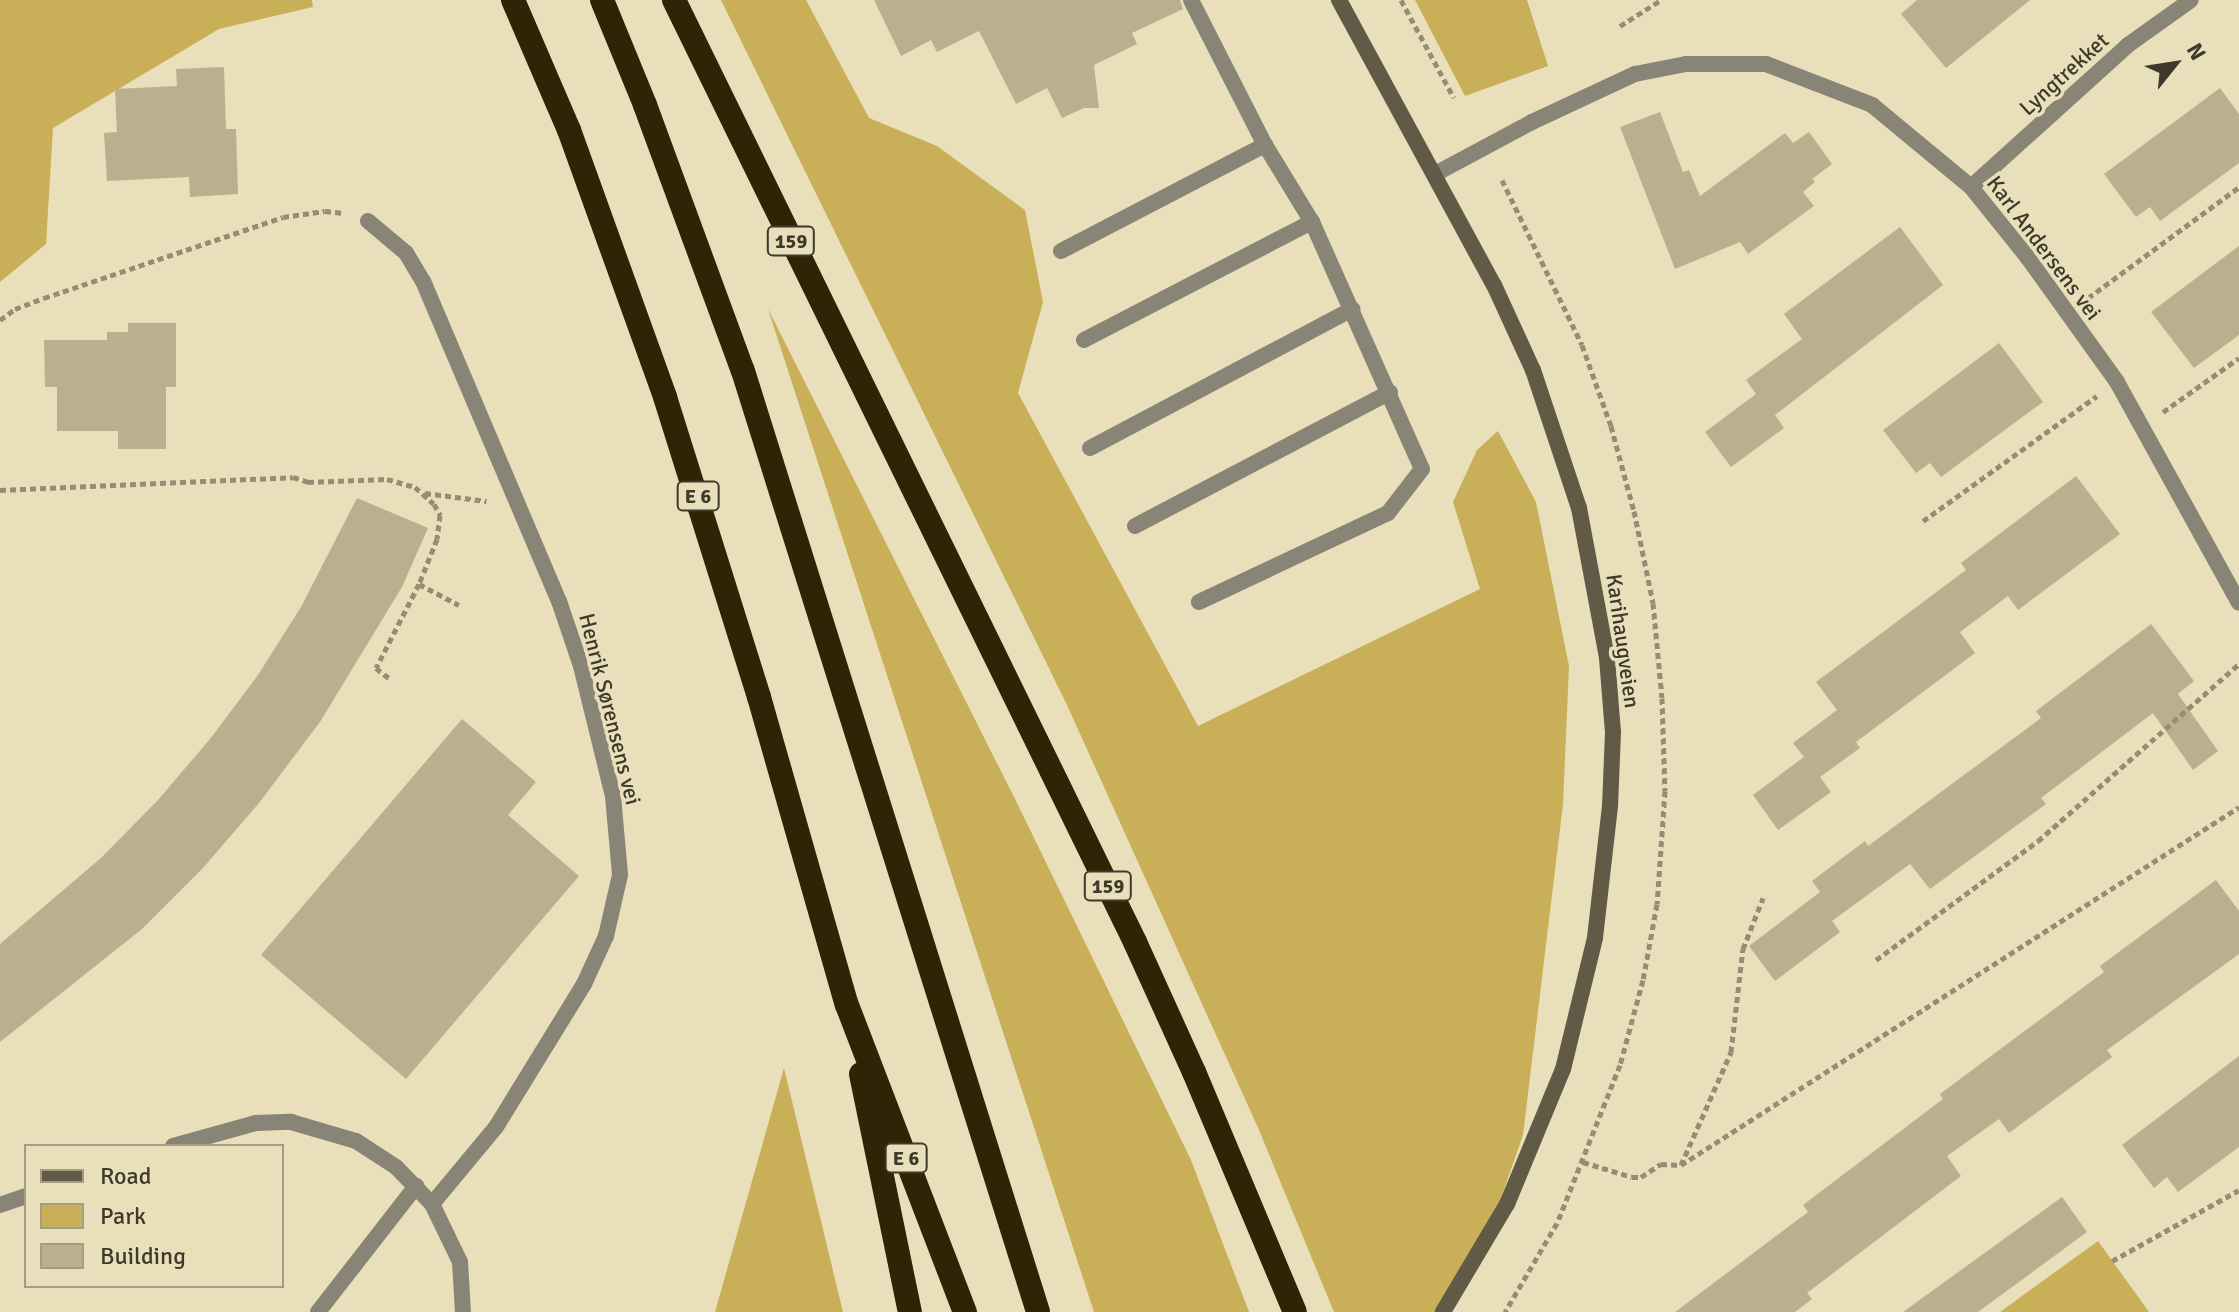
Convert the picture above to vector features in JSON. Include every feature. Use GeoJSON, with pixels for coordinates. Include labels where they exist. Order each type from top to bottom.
{"type":"FeatureCollection","features":[{"type":"Feature","properties":{"kind":"highway","name":"E 6"},"geometry":{"type":"LineString","coordinates":[[513,0],[569,130],[665,397],[755,682],[847,1005],[965,1312]]}},
{"type":"Feature","properties":{"kind":"highway"},"geometry":{"type":"LineString","coordinates":[[602,0],[645,105],[747,385],[1038,1312]]}},
{"type":"Feature","properties":{"kind":"highway","name":"159"},"geometry":{"type":"LineString","coordinates":[[674,0],[1128,928],[1194,1072],[1292,1305]]}},
{"type":"Feature","properties":{"kind":"highway"},"geometry":{"type":"LineString","coordinates":[[847,1005],[910,1312]]}},
{"type":"Feature","properties":{"kind":"main road","name":"Karihaugveien"},"geometry":{"type":"LineString","coordinates":[[1339,0],[1494,285],[1533,370],[1579,508],[1595,587],[1613,732],[1610,806],[1595,938],[1563,1069],[1507,1204],[1443,1312]]}},
{"type":"Feature","properties":{"kind":"street"},"geometry":{"type":"LineString","coordinates":[[1191,0],[1265,145],[1312,222],[1422,469],[1388,513],[1199,602]]}},
{"type":"Feature","properties":{"kind":"street","name":"Lyngtrekket"},"geometry":{"type":"LineString","coordinates":[[1971,187],[2128,45],[2191,0]]}},
{"type":"Feature","properties":{"kind":"street","name":"Karl Andersens vei"},"geometry":{"type":"LineString","coordinates":[[1435,174],[1532,122],[1635,74],[1686,64],[1766,64],[1872,105],[1971,187],[2068,313],[2117,382],[2239,603]]}},
{"type":"Feature","properties":{"kind":"street"},"geometry":{"type":"LineString","coordinates":[[1061,251],[1265,145]]}},
{"type":"Feature","properties":{"kind":"street","name":"Henrik Sørensens vei"},"geometry":{"type":"LineString","coordinates":[[368,221],[406,253],[423,281],[519,505],[581,666],[613,796],[620,875],[606,936],[584,984],[496,1127],[432,1204]]}},
{"type":"Feature","properties":{"kind":"street"},"geometry":{"type":"LineString","coordinates":[[1084,340],[1312,222]]}},
{"type":"Feature","properties":{"kind":"street"},"geometry":{"type":"LineString","coordinates":[[1090,448],[1352,309]]}},
{"type":"Feature","properties":{"kind":"street"},"geometry":{"type":"LineString","coordinates":[[1135,526],[1390,392]]}},
{"type":"Feature","properties":{"kind":"street"},"geometry":{"type":"LineString","coordinates":[[180,1144],[256,1123],[291,1122],[356,1141],[416,1186],[432,1204],[460,1262],[463,1312]]}},
{"type":"Feature","properties":{"kind":"street"},"geometry":{"type":"LineString","coordinates":[[318,1312],[416,1186]]}},
{"type":"Feature","properties":{"kind":"street"},"geometry":{"type":"LineString","coordinates":[[0,1205],[24,1197]]}},
{"type":"Feature","properties":{"kind":"path"},"geometry":{"type":"LineString","coordinates":[[1401,0],[1454,98]]}},
{"type":"Feature","properties":{"kind":"path"},"geometry":{"type":"LineString","coordinates":[[1620,26],[1661,0]]}},
{"type":"Feature","properties":{"kind":"path"},"geometry":{"type":"LineString","coordinates":[[2068,313],[2239,187]]}},
{"type":"Feature","properties":{"kind":"path"},"geometry":{"type":"LineString","coordinates":[[0,320],[15,309],[44,298],[283,217],[325,211],[347,213],[368,221]]}},
{"type":"Feature","properties":{"kind":"path"},"geometry":{"type":"LineString","coordinates":[[2143,427],[2239,358]]}},
{"type":"Feature","properties":{"kind":"path"},"geometry":{"type":"LineString","coordinates":[[1923,521],[2117,382]]}},
{"type":"Feature","properties":{"kind":"path"},"geometry":{"type":"LineString","coordinates":[[0,490],[293,477],[308,482],[395,480],[424,493],[519,505]]}},
{"type":"Feature","properties":{"kind":"path"},"geometry":{"type":"LineString","coordinates":[[390,679],[376,668],[419,584],[437,539],[440,515],[424,493]]}},
{"type":"Feature","properties":{"kind":"path"},"geometry":{"type":"LineString","coordinates":[[419,584],[459,605]]}},
{"type":"Feature","properties":{"kind":"path"},"geometry":{"type":"LineString","coordinates":[[1876,960],[2038,841],[2239,664]]}},
{"type":"Feature","properties":{"kind":"path"},"geometry":{"type":"LineString","coordinates":[[1505,1312],[1557,1223],[1583,1162],[1632,1177],[1641,1177],[1661,1164],[1681,1165],[2239,807]]}},
{"type":"Feature","properties":{"kind":"path"},"geometry":{"type":"LineString","coordinates":[[1681,1165],[1731,1052],[1743,949],[1763,898]]}},
{"type":"Feature","properties":{"kind":"path"},"geometry":{"type":"LineString","coordinates":[[2112,1261],[2239,1190]]}},
{"type":"Feature","properties":{"kind":"green space"},"geometry":{"type":"Polygon","coordinates":[[[0,0],[312,0],[313,7],[219,29],[53,128],[46,244],[0,282],[0,0]]]}},
{"type":"Feature","properties":{"kind":"green space"},"geometry":{"type":"Polygon","coordinates":[[[721,0],[806,0],[869,118],[937,146],[1025,210],[1043,302],[1018,393],[1198,726],[1480,589],[1453,502],[1477,450],[1498,431],[1536,502],[1569,666],[1563,804],[1523,1135],[1482,1252],[1438,1312],[1334,1312],[1259,1130],[1067,705],[721,0]]]}},
{"type":"Feature","properties":{"kind":"green space"},"geometry":{"type":"Polygon","coordinates":[[[1415,0],[1527,0],[1548,66],[1465,96],[1415,0]]]}},
{"type":"Feature","properties":{"kind":"green space"},"geometry":{"type":"Polygon","coordinates":[[[768,309],[1015,799],[1191,1160],[1249,1312],[1094,1312],[768,309]]]}},
{"type":"Feature","properties":{"kind":"green space"},"geometry":{"type":"Polygon","coordinates":[[[784,1068],[843,1312],[715,1312],[784,1068]]]}},
{"type":"Feature","properties":{"kind":"green space"},"geometry":{"type":"Polygon","coordinates":[[[2098,1241],[2149,1312],[2000,1312],[2098,1241]]]}},
{"type":"Feature","properties":{"kind":"building"},"geometry":{"type":"Polygon","coordinates":[[[874,0],[1180,0],[1183,9],[1132,33],[1137,44],[1094,65],[1099,108],[1084,108],[1062,118],[1047,88],[1016,104],[979,31],[937,52],[931,40],[901,56],[874,0]]]}},
{"type":"Feature","properties":{"kind":"building"},"geometry":{"type":"Polygon","coordinates":[[[1917,0],[2030,0],[1946,68],[1901,14],[1917,0]]]}},
{"type":"Feature","properties":{"kind":"building"},"geometry":{"type":"Polygon","coordinates":[[[224,67],[226,129],[236,129],[238,194],[190,197],[189,177],[107,181],[104,133],[117,132],[115,89],[177,86],[176,69],[224,67]]]}},
{"type":"Feature","properties":{"kind":"building"},"geometry":{"type":"Polygon","coordinates":[[[2220,88],[2239,114],[2239,163],[2160,221],[2150,207],[2136,217],[2104,174],[2220,88]]]}},
{"type":"Feature","properties":{"kind":"building"},"geometry":{"type":"Polygon","coordinates":[[[1660,112],[1683,172],[1689,170],[1700,196],[1785,133],[1793,143],[1809,132],[1832,164],[1812,179],[1815,182],[1803,192],[1814,206],[1748,254],[1740,242],[1675,269],[1620,127],[1660,112]]]}},
{"type":"Feature","properties":{"kind":"building"},"geometry":{"type":"Polygon","coordinates":[[[1900,227],[1943,285],[1775,415],[1784,428],[1731,467],[1705,432],[1756,394],[1746,380],[1802,339],[1784,314],[1900,227]]]}},
{"type":"Feature","properties":{"kind":"building"},"geometry":{"type":"Polygon","coordinates":[[[2239,246],[2239,335],[2194,368],[2151,312],[2239,246]]]}},
{"type":"Feature","properties":{"kind":"building"},"geometry":{"type":"Polygon","coordinates":[[[128,323],[176,323],[176,387],[166,387],[166,449],[118,449],[118,431],[57,431],[57,387],[45,387],[44,340],[107,340],[107,332],[128,332],[128,323]]]}},
{"type":"Feature","properties":{"kind":"building"},"geometry":{"type":"Polygon","coordinates":[[[1999,343],[2043,402],[1941,477],[1930,463],[1916,473],[1883,430],[1999,343]]]}},
{"type":"Feature","properties":{"kind":"building"},"geometry":{"type":"Polygon","coordinates":[[[2076,476],[2120,534],[2018,610],[2008,596],[1960,632],[1975,653],[1856,742],[1860,748],[1820,777],[1831,792],[1778,830],[1753,795],[1804,757],[1793,743],[1837,710],[1816,682],[1966,570],[1961,563],[2076,476]]]}},
{"type":"Feature","properties":{"kind":"building"},"geometry":{"type":"Polygon","coordinates":[[[357,498],[428,528],[402,587],[320,722],[259,803],[203,868],[142,929],[0,1042],[0,944],[101,858],[158,800],[210,739],[258,675],[301,607],[357,498]]]}},
{"type":"Feature","properties":{"kind":"building"},"geometry":{"type":"Polygon","coordinates":[[[2151,624],[2194,681],[2178,694],[2218,751],[2193,770],[2153,713],[2041,798],[2046,804],[1930,889],[1910,864],[1832,921],[1840,932],[1775,981],[1749,946],[1820,892],[1812,881],[1865,841],[1868,846],[2041,718],[2036,711],[2151,624]]]}},
{"type":"Feature","properties":{"kind":"building"},"geometry":{"type":"Polygon","coordinates":[[[462,719],[536,782],[508,815],[579,876],[406,1079],[261,955],[462,719]]]}},
{"type":"Feature","properties":{"kind":"building"},"geometry":{"type":"Polygon","coordinates":[[[2216,880],[2239,911],[2239,954],[2107,1050],[2112,1057],[2009,1133],[1999,1119],[1947,1156],[1961,1176],[1807,1293],[1812,1299],[1795,1312],[1675,1312],[1808,1212],[1803,1205],[1943,1099],[1940,1094],[2104,972],[2100,966],[2216,880]]]}},
{"type":"Feature","properties":{"kind":"building"},"geometry":{"type":"Polygon","coordinates":[[[2239,1056],[2239,1147],[2178,1192],[2167,1177],[2154,1188],[2122,1145],[2239,1056]]]}},
{"type":"Feature","properties":{"kind":"building"},"geometry":{"type":"Polygon","coordinates":[[[2062,1197],[2087,1232],[1978,1312],[1903,1312],[2062,1197]]]}}]}
